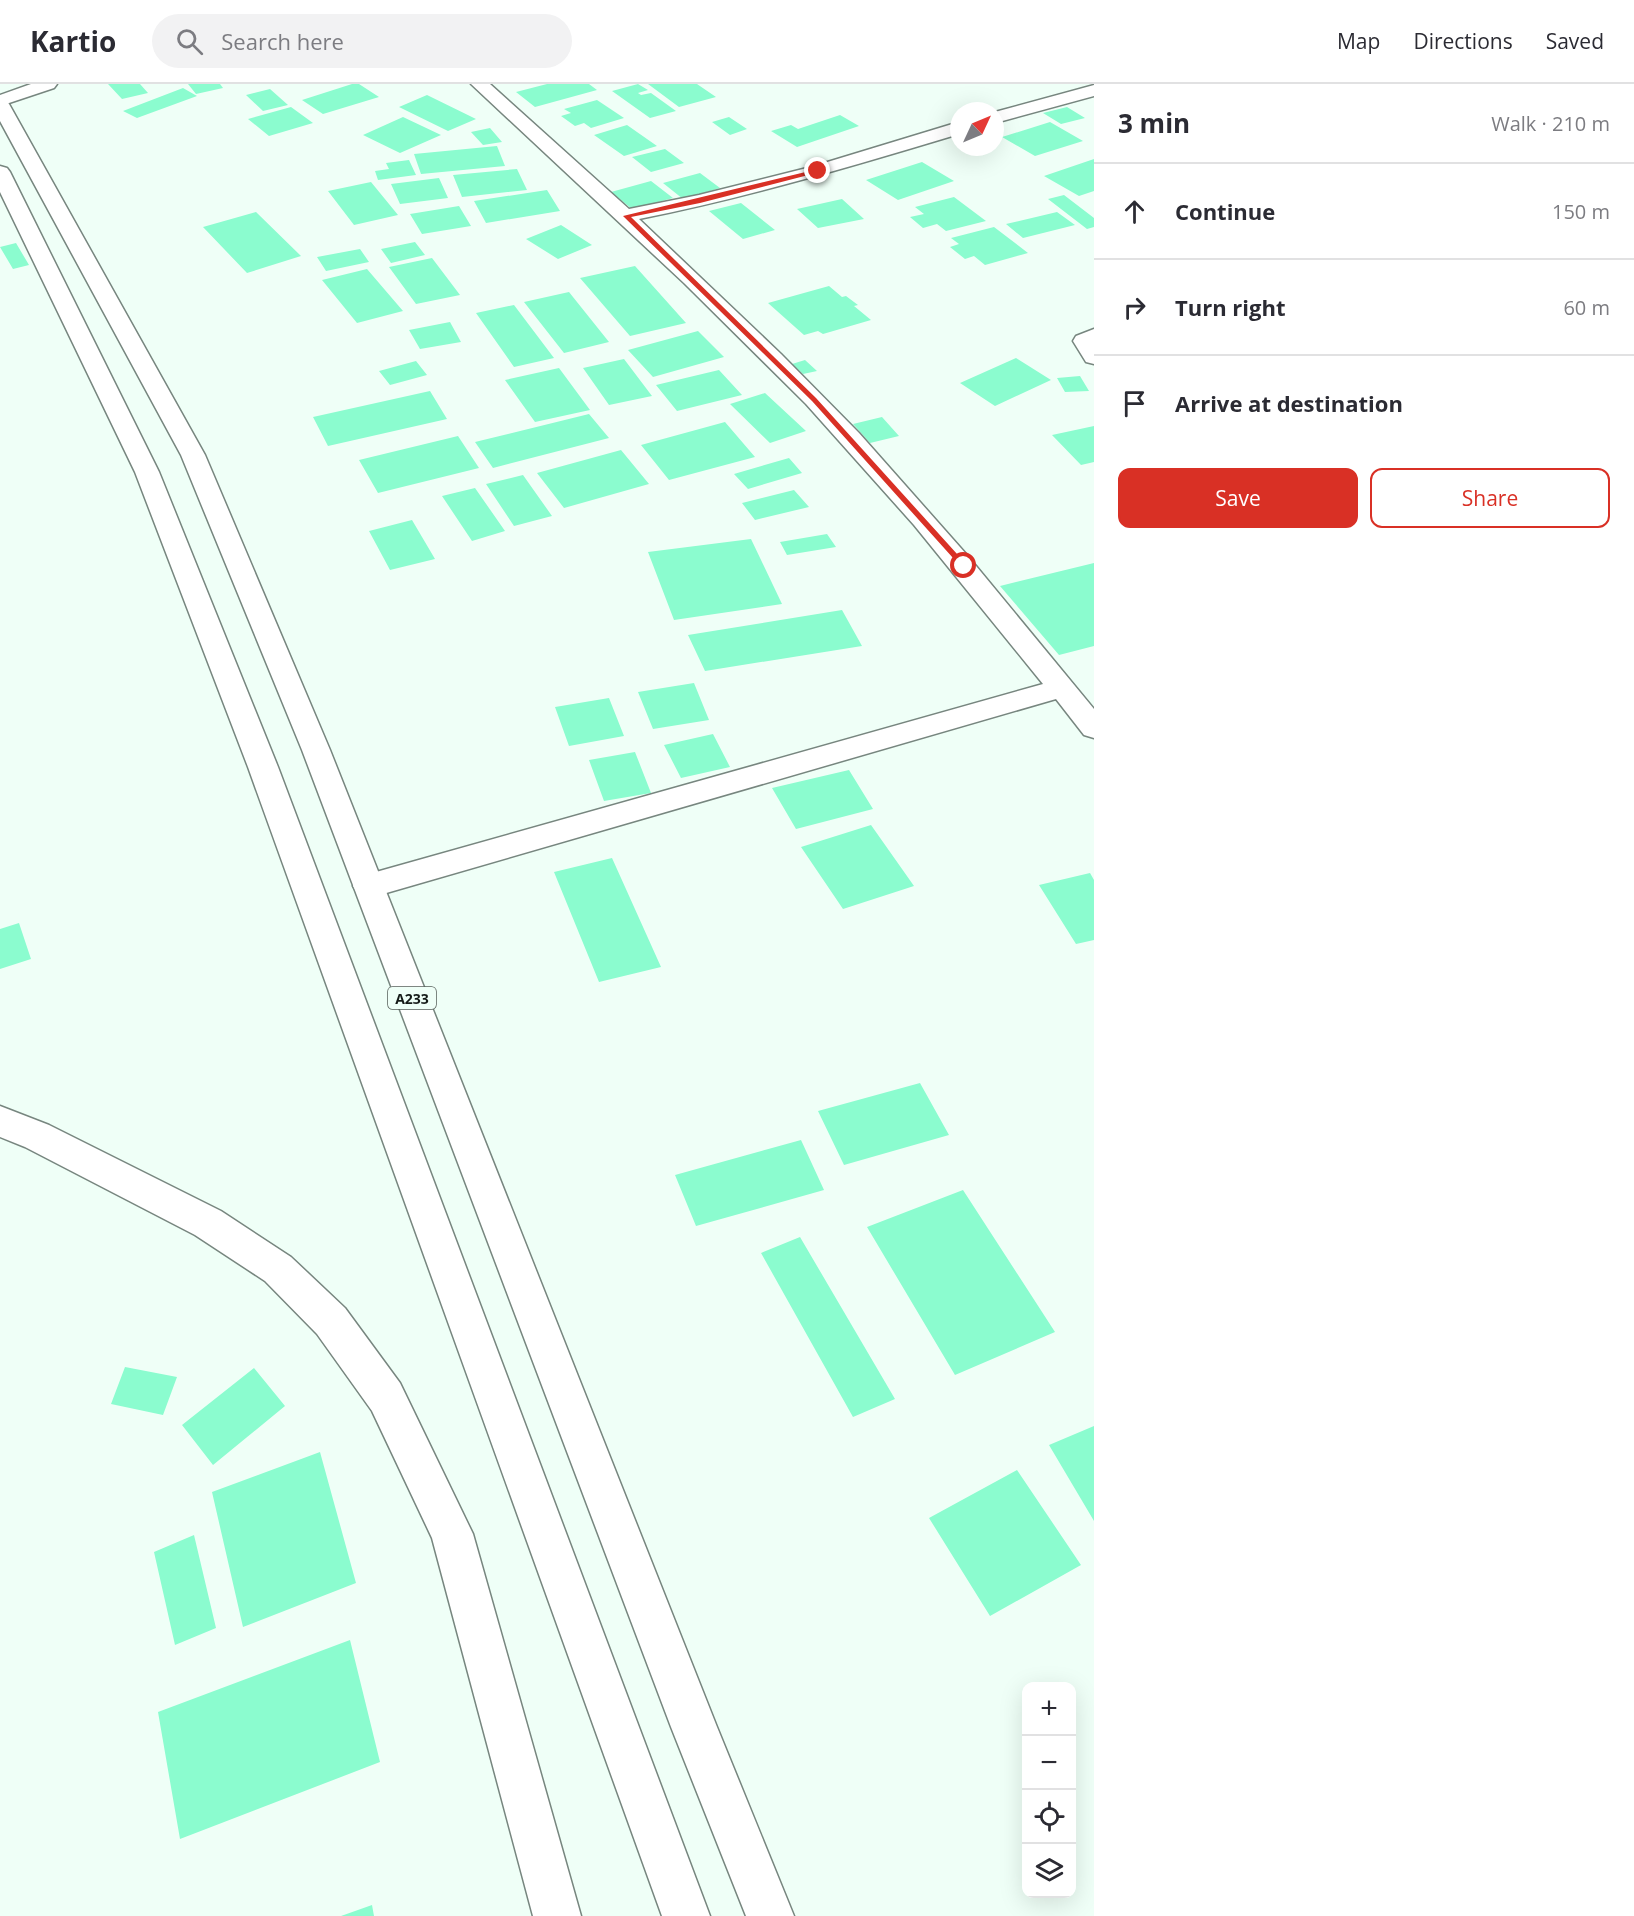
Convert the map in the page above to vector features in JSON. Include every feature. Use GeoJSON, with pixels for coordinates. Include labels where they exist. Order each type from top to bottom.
{"type":"FeatureCollection","features":[{"type":"Feature","properties":{"kind":"main road"},"geometry":{"type":"LineString","coordinates":[[0,102],[48,84]]}},
{"type":"Feature","properties":{"kind":"main road"},"geometry":{"type":"LineString","coordinates":[[480,84],[626,216],[814,400],[964,566],[1094,728]]}},
{"type":"Feature","properties":{"kind":"main road"},"geometry":{"type":"LineString","coordinates":[[1004,116],[1090,95]]}},
{"type":"Feature","properties":{"kind":"main road","name":"A233"},"geometry":{"type":"LineString","coordinates":[[0,102],[193,455],[316,750],[694,1727],[770,1916]]}},
{"type":"Feature","properties":{"kind":"main road"},"geometry":{"type":"LineString","coordinates":[[626,216],[700,201],[807,174],[950,131]]}},
{"type":"Feature","properties":{"kind":"main road"},"geometry":{"type":"LineString","coordinates":[[0,172],[147,472],[229,680],[686,1916]]}},
{"type":"Feature","properties":{"kind":"main road"},"geometry":{"type":"LineString","coordinates":[[1094,336],[1084,340],[1094,357]]}},
{"type":"Feature","properties":{"kind":"main road"},"geometry":{"type":"LineString","coordinates":[[369,886],[1062,688]]}},
{"type":"Feature","properties":{"kind":"main road"},"geometry":{"type":"LineString","coordinates":[[0,1121],[37,1136],[208,1222],[278,1269],[331,1321],[386,1398],[452,1534],[557,1916]]}},
{"type":"Feature","properties":{"kind":"building"},"geometry":{"type":"Polygon","coordinates":[[[108,84],[140,84],[148,93],[122,99],[108,84]]]}},
{"type":"Feature","properties":{"kind":"building"},"geometry":{"type":"Polygon","coordinates":[[[188,84],[220,84],[223,88],[196,94],[188,84]]]}},
{"type":"Feature","properties":{"kind":"building"},"geometry":{"type":"Polygon","coordinates":[[[352,84],[359,84],[379,97],[323,114],[302,100],[352,84]]]}},
{"type":"Feature","properties":{"kind":"building"},"geometry":{"type":"Polygon","coordinates":[[[547,84],[589,84],[597,90],[535,107],[516,92],[547,84]]]}},
{"type":"Feature","properties":{"kind":"building"},"geometry":{"type":"Polygon","coordinates":[[[638,84],[648,90],[638,93],[641,95],[651,93],[676,111],[650,118],[612,91],[638,84]]]}},
{"type":"Feature","properties":{"kind":"building"},"geometry":{"type":"Polygon","coordinates":[[[648,84],[697,84],[716,97],[679,107],[648,84]]]}},
{"type":"Feature","properties":{"kind":"building"},"geometry":{"type":"Polygon","coordinates":[[[183,88],[197,96],[137,118],[123,111],[183,88]]]}},
{"type":"Feature","properties":{"kind":"building"},"geometry":{"type":"Polygon","coordinates":[[[270,89],[288,105],[263,111],[246,95],[270,89]]]}},
{"type":"Feature","properties":{"kind":"building"},"geometry":{"type":"Polygon","coordinates":[[[427,95],[476,119],[448,131],[399,107],[427,95]]]}},
{"type":"Feature","properties":{"kind":"building"},"geometry":{"type":"Polygon","coordinates":[[[597,100],[624,118],[591,128],[584,123],[575,126],[561,116],[571,113],[564,109],[597,100]]]}},
{"type":"Feature","properties":{"kind":"building"},"geometry":{"type":"Polygon","coordinates":[[[291,107],[313,123],[269,136],[248,119],[291,107]]]}},
{"type":"Feature","properties":{"kind":"building"},"geometry":{"type":"Polygon","coordinates":[[[1067,107],[1085,118],[1061,124],[1043,113],[1067,107]]]}},
{"type":"Feature","properties":{"kind":"building"},"geometry":{"type":"Polygon","coordinates":[[[840,115],[859,126],[797,147],[771,131],[791,125],[798,129],[840,115]]]}},
{"type":"Feature","properties":{"kind":"building"},"geometry":{"type":"Polygon","coordinates":[[[403,117],[441,135],[400,153],[363,135],[403,117]]]}},
{"type":"Feature","properties":{"kind":"building"},"geometry":{"type":"Polygon","coordinates":[[[729,117],[747,129],[730,135],[712,122],[729,117]]]}},
{"type":"Feature","properties":{"kind":"building"},"geometry":{"type":"Polygon","coordinates":[[[1050,122],[1083,141],[1035,156],[1004,136],[1050,122]]]}},
{"type":"Feature","properties":{"kind":"building"},"geometry":{"type":"Polygon","coordinates":[[[627,125],[657,146],[624,156],[594,135],[627,125]]]}},
{"type":"Feature","properties":{"kind":"building"},"geometry":{"type":"Polygon","coordinates":[[[490,128],[502,142],[483,145],[471,132],[490,128]]]}},
{"type":"Feature","properties":{"kind":"building"},"geometry":{"type":"Polygon","coordinates":[[[497,146],[505,166],[421,174],[414,154],[497,146]]]}},
{"type":"Feature","properties":{"kind":"building"},"geometry":{"type":"Polygon","coordinates":[[[665,149],[684,163],[651,172],[632,157],[665,149]]]}},
{"type":"Feature","properties":{"kind":"building"},"geometry":{"type":"Polygon","coordinates":[[[1094,159],[1094,191],[1079,196],[1044,176],[1094,159]]]}},
{"type":"Feature","properties":{"kind":"building"},"geometry":{"type":"Polygon","coordinates":[[[409,160],[416,175],[378,180],[375,171],[389,169],[386,163],[409,160]]]}},
{"type":"Feature","properties":{"kind":"building"},"geometry":{"type":"Polygon","coordinates":[[[922,162],[954,181],[898,200],[866,180],[922,162]]]}},
{"type":"Feature","properties":{"kind":"building"},"geometry":{"type":"Polygon","coordinates":[[[517,169],[527,190],[462,197],[453,175],[517,169]]]}},
{"type":"Feature","properties":{"kind":"building"},"geometry":{"type":"Polygon","coordinates":[[[700,173],[720,188],[683,199],[663,183],[700,173]]]}},
{"type":"Feature","properties":{"kind":"building"},"geometry":{"type":"Polygon","coordinates":[[[439,178],[448,198],[400,204],[391,184],[439,178]]]}},
{"type":"Feature","properties":{"kind":"building"},"geometry":{"type":"Polygon","coordinates":[[[651,181],[673,198],[632,209],[611,192],[651,181]]]}},
{"type":"Feature","properties":{"kind":"building"},"geometry":{"type":"Polygon","coordinates":[[[371,182],[398,215],[354,225],[328,191],[371,182]]]}},
{"type":"Feature","properties":{"kind":"building"},"geometry":{"type":"Polygon","coordinates":[[[547,190],[560,211],[486,223],[474,201],[547,190]]]}},
{"type":"Feature","properties":{"kind":"building"},"geometry":{"type":"Polygon","coordinates":[[[1064,195],[1094,218],[1094,227],[1087,229],[1048,199],[1064,195]]]}},
{"type":"Feature","properties":{"kind":"building"},"geometry":{"type":"Polygon","coordinates":[[[954,197],[986,221],[946,231],[937,224],[923,228],[910,217],[924,214],[915,207],[954,197]]]}},
{"type":"Feature","properties":{"kind":"building"},"geometry":{"type":"Polygon","coordinates":[[[842,199],[864,219],[818,228],[797,209],[842,199]]]}},
{"type":"Feature","properties":{"kind":"building"},"geometry":{"type":"Polygon","coordinates":[[[741,203],[775,230],[743,239],[709,211],[741,203]]]}},
{"type":"Feature","properties":{"kind":"building"},"geometry":{"type":"Polygon","coordinates":[[[459,206],[471,226],[422,234],[410,214],[459,206]]]}},
{"type":"Feature","properties":{"kind":"building"},"geometry":{"type":"Polygon","coordinates":[[[256,212],[301,256],[247,273],[203,227],[256,212]]]}},
{"type":"Feature","properties":{"kind":"building"},"geometry":{"type":"Polygon","coordinates":[[[1057,212],[1075,225],[1023,238],[1006,224],[1057,212]]]}},
{"type":"Feature","properties":{"kind":"building"},"geometry":{"type":"Polygon","coordinates":[[[561,225],[592,245],[558,259],[526,239],[561,225]]]}},
{"type":"Feature","properties":{"kind":"building"},"geometry":{"type":"Polygon","coordinates":[[[994,227],[1028,253],[985,265],[974,256],[965,259],[950,247],[959,244],[951,238],[994,227]]]}},
{"type":"Feature","properties":{"kind":"building"},"geometry":{"type":"Polygon","coordinates":[[[415,242],[425,255],[391,263],[381,249],[415,242]]]}},
{"type":"Feature","properties":{"kind":"building"},"geometry":{"type":"Polygon","coordinates":[[[16,243],[29,265],[13,269],[0,247],[16,243]]]}},
{"type":"Feature","properties":{"kind":"building"},"geometry":{"type":"Polygon","coordinates":[[[360,249],[369,262],[326,271],[317,257],[360,249]]]}},
{"type":"Feature","properties":{"kind":"building"},"geometry":{"type":"Polygon","coordinates":[[[432,258],[460,295],[416,304],[389,267],[432,258]]]}},
{"type":"Feature","properties":{"kind":"building"},"geometry":{"type":"Polygon","coordinates":[[[635,266],[686,323],[630,336],[580,278],[635,266]]]}},
{"type":"Feature","properties":{"kind":"building"},"geometry":{"type":"Polygon","coordinates":[[[367,269],[403,311],[357,323],[322,280],[367,269]]]}},
{"type":"Feature","properties":{"kind":"building"},"geometry":{"type":"Polygon","coordinates":[[[829,286],[842,297],[846,296],[858,305],[854,306],[871,320],[823,334],[818,331],[804,335],[768,303],[829,286]]]}},
{"type":"Feature","properties":{"kind":"building"},"geometry":{"type":"Polygon","coordinates":[[[569,292],[609,342],[564,353],[524,302],[569,292]]]}},
{"type":"Feature","properties":{"kind":"building"},"geometry":{"type":"Polygon","coordinates":[[[514,305],[554,358],[514,367],[476,313],[514,305]]]}},
{"type":"Feature","properties":{"kind":"building"},"geometry":{"type":"Polygon","coordinates":[[[450,322],[461,342],[420,349],[409,330],[450,322]]]}},
{"type":"Feature","properties":{"kind":"building"},"geometry":{"type":"Polygon","coordinates":[[[698,331],[724,357],[653,377],[628,350],[698,331]]]}},
{"type":"Feature","properties":{"kind":"building"},"geometry":{"type":"Polygon","coordinates":[[[1016,358],[1051,380],[995,406],[960,383],[1016,358]]]}},
{"type":"Feature","properties":{"kind":"building"},"geometry":{"type":"Polygon","coordinates":[[[624,359],[652,396],[609,405],[583,368],[624,359]]]}},
{"type":"Feature","properties":{"kind":"building"},"geometry":{"type":"Polygon","coordinates":[[[805,360],[817,371],[803,374],[792,364],[805,360]]]}},
{"type":"Feature","properties":{"kind":"building"},"geometry":{"type":"Polygon","coordinates":[[[416,361],[427,375],[390,385],[379,371],[416,361]]]}},
{"type":"Feature","properties":{"kind":"building"},"geometry":{"type":"Polygon","coordinates":[[[559,368],[590,410],[535,422],[505,380],[559,368]]]}},
{"type":"Feature","properties":{"kind":"building"},"geometry":{"type":"Polygon","coordinates":[[[719,370],[742,395],[677,411],[656,385],[719,370]]]}},
{"type":"Feature","properties":{"kind":"building"},"geometry":{"type":"Polygon","coordinates":[[[1080,376],[1089,391],[1065,392],[1057,378],[1080,376]]]}},
{"type":"Feature","properties":{"kind":"building"},"geometry":{"type":"Polygon","coordinates":[[[430,391],[447,419],[328,446],[313,417],[430,391]]]}},
{"type":"Feature","properties":{"kind":"building"},"geometry":{"type":"Polygon","coordinates":[[[765,393],[806,431],[770,443],[730,404],[765,393]]]}},
{"type":"Feature","properties":{"kind":"building"},"geometry":{"type":"Polygon","coordinates":[[[589,414],[609,438],[493,468],[475,442],[589,414]]]}},
{"type":"Feature","properties":{"kind":"building"},"geometry":{"type":"Polygon","coordinates":[[[882,417],[899,436],[870,443],[853,424],[882,417]]]}},
{"type":"Feature","properties":{"kind":"building"},"geometry":{"type":"Polygon","coordinates":[[[725,422],[755,457],[669,480],[641,445],[725,422]]]}},
{"type":"Feature","properties":{"kind":"building"},"geometry":{"type":"Polygon","coordinates":[[[1094,426],[1094,462],[1081,465],[1052,435],[1094,426]]]}},
{"type":"Feature","properties":{"kind":"building"},"geometry":{"type":"Polygon","coordinates":[[[458,436],[479,468],[378,493],[359,460],[458,436]]]}},
{"type":"Feature","properties":{"kind":"building"},"geometry":{"type":"Polygon","coordinates":[[[621,450],[649,484],[564,508],[537,473],[621,450]]]}},
{"type":"Feature","properties":{"kind":"building"},"geometry":{"type":"Polygon","coordinates":[[[789,458],[802,473],[748,489],[734,474],[789,458]]]}},
{"type":"Feature","properties":{"kind":"building"},"geometry":{"type":"Polygon","coordinates":[[[523,475],[552,516],[514,526],[486,484],[523,475]]]}},
{"type":"Feature","properties":{"kind":"building"},"geometry":{"type":"Polygon","coordinates":[[[475,488],[505,531],[472,541],[442,496],[475,488]]]}},
{"type":"Feature","properties":{"kind":"building"},"geometry":{"type":"Polygon","coordinates":[[[794,490],[809,507],[755,520],[742,503],[794,490]]]}},
{"type":"Feature","properties":{"kind":"building"},"geometry":{"type":"Polygon","coordinates":[[[412,520],[435,559],[390,570],[369,531],[412,520]]]}},
{"type":"Feature","properties":{"kind":"building"},"geometry":{"type":"Polygon","coordinates":[[[827,534],[836,547],[787,555],[780,542],[827,534]]]}},
{"type":"Feature","properties":{"kind":"building"},"geometry":{"type":"Polygon","coordinates":[[[751,539],[782,604],[674,620],[648,552],[751,539]]]}},
{"type":"Feature","properties":{"kind":"building"},"geometry":{"type":"Polygon","coordinates":[[[1094,563],[1094,646],[1059,655],[1000,586],[1094,563]]]}},
{"type":"Feature","properties":{"kind":"building"},"geometry":{"type":"Polygon","coordinates":[[[842,610],[862,646],[705,671],[688,635],[842,610]]]}},
{"type":"Feature","properties":{"kind":"building"},"geometry":{"type":"Polygon","coordinates":[[[694,683],[709,720],[653,729],[638,692],[694,683]]]}},
{"type":"Feature","properties":{"kind":"building"},"geometry":{"type":"Polygon","coordinates":[[[609,698],[624,736],[569,746],[555,707],[609,698]]]}},
{"type":"Feature","properties":{"kind":"building"},"geometry":{"type":"Polygon","coordinates":[[[713,734],[730,767],[681,778],[664,745],[713,734]]]}},
{"type":"Feature","properties":{"kind":"building"},"geometry":{"type":"Polygon","coordinates":[[[635,752],[651,793],[604,801],[589,760],[635,752]]]}},
{"type":"Feature","properties":{"kind":"building"},"geometry":{"type":"Polygon","coordinates":[[[849,770],[873,809],[796,829],[772,788],[849,770]]]}},
{"type":"Feature","properties":{"kind":"building"},"geometry":{"type":"Polygon","coordinates":[[[871,825],[914,886],[843,909],[801,847],[871,825]]]}},
{"type":"Feature","properties":{"kind":"building"},"geometry":{"type":"Polygon","coordinates":[[[612,858],[661,967],[599,982],[554,872],[612,858]]]}},
{"type":"Feature","properties":{"kind":"building"},"geometry":{"type":"Polygon","coordinates":[[[1090,873],[1094,880],[1094,940],[1076,944],[1039,885],[1090,873]]]}},
{"type":"Feature","properties":{"kind":"building"},"geometry":{"type":"Polygon","coordinates":[[[19,923],[31,959],[0,969],[0,929],[19,923]]]}},
{"type":"Feature","properties":{"kind":"building"},"geometry":{"type":"Polygon","coordinates":[[[920,1083],[949,1135],[844,1165],[818,1111],[920,1083]]]}},
{"type":"Feature","properties":{"kind":"building"},"geometry":{"type":"Polygon","coordinates":[[[801,1140],[824,1190],[696,1226],[675,1175],[801,1140]]]}},
{"type":"Feature","properties":{"kind":"building"},"geometry":{"type":"Polygon","coordinates":[[[963,1190],[1055,1332],[955,1375],[867,1227],[963,1190]]]}},
{"type":"Feature","properties":{"kind":"building"},"geometry":{"type":"Polygon","coordinates":[[[800,1237],[895,1399],[853,1417],[761,1253],[800,1237]]]}},
{"type":"Feature","properties":{"kind":"building"},"geometry":{"type":"Polygon","coordinates":[[[125,1367],[177,1377],[163,1415],[111,1404],[125,1367]]]}},
{"type":"Feature","properties":{"kind":"building"},"geometry":{"type":"Polygon","coordinates":[[[254,1368],[285,1406],[213,1465],[182,1425],[254,1368]]]}},
{"type":"Feature","properties":{"kind":"building"},"geometry":{"type":"Polygon","coordinates":[[[1094,1426],[1094,1521],[1049,1445],[1094,1426]]]}},
{"type":"Feature","properties":{"kind":"building"},"geometry":{"type":"Polygon","coordinates":[[[320,1452],[356,1583],[243,1627],[212,1492],[320,1452]]]}},
{"type":"Feature","properties":{"kind":"building"},"geometry":{"type":"Polygon","coordinates":[[[1017,1470],[1081,1565],[990,1616],[929,1518],[1017,1470]]]}},
{"type":"Feature","properties":{"kind":"building"},"geometry":{"type":"Polygon","coordinates":[[[194,1535],[216,1628],[175,1645],[154,1552],[194,1535]]]}},
{"type":"Feature","properties":{"kind":"building"},"geometry":{"type":"Polygon","coordinates":[[[350,1640],[380,1762],[180,1839],[158,1712],[350,1640]]]}},
{"type":"Feature","properties":{"kind":"building"},"geometry":{"type":"Polygon","coordinates":[[[372,1905],[374,1916],[341,1916],[372,1905]]]}},
{"type":"Feature","properties":{"kind":"route"},"geometry":{"type":"LineString","coordinates":[[818,171],[700,201],[626,216],[814,400],[964,566]]}}]}
